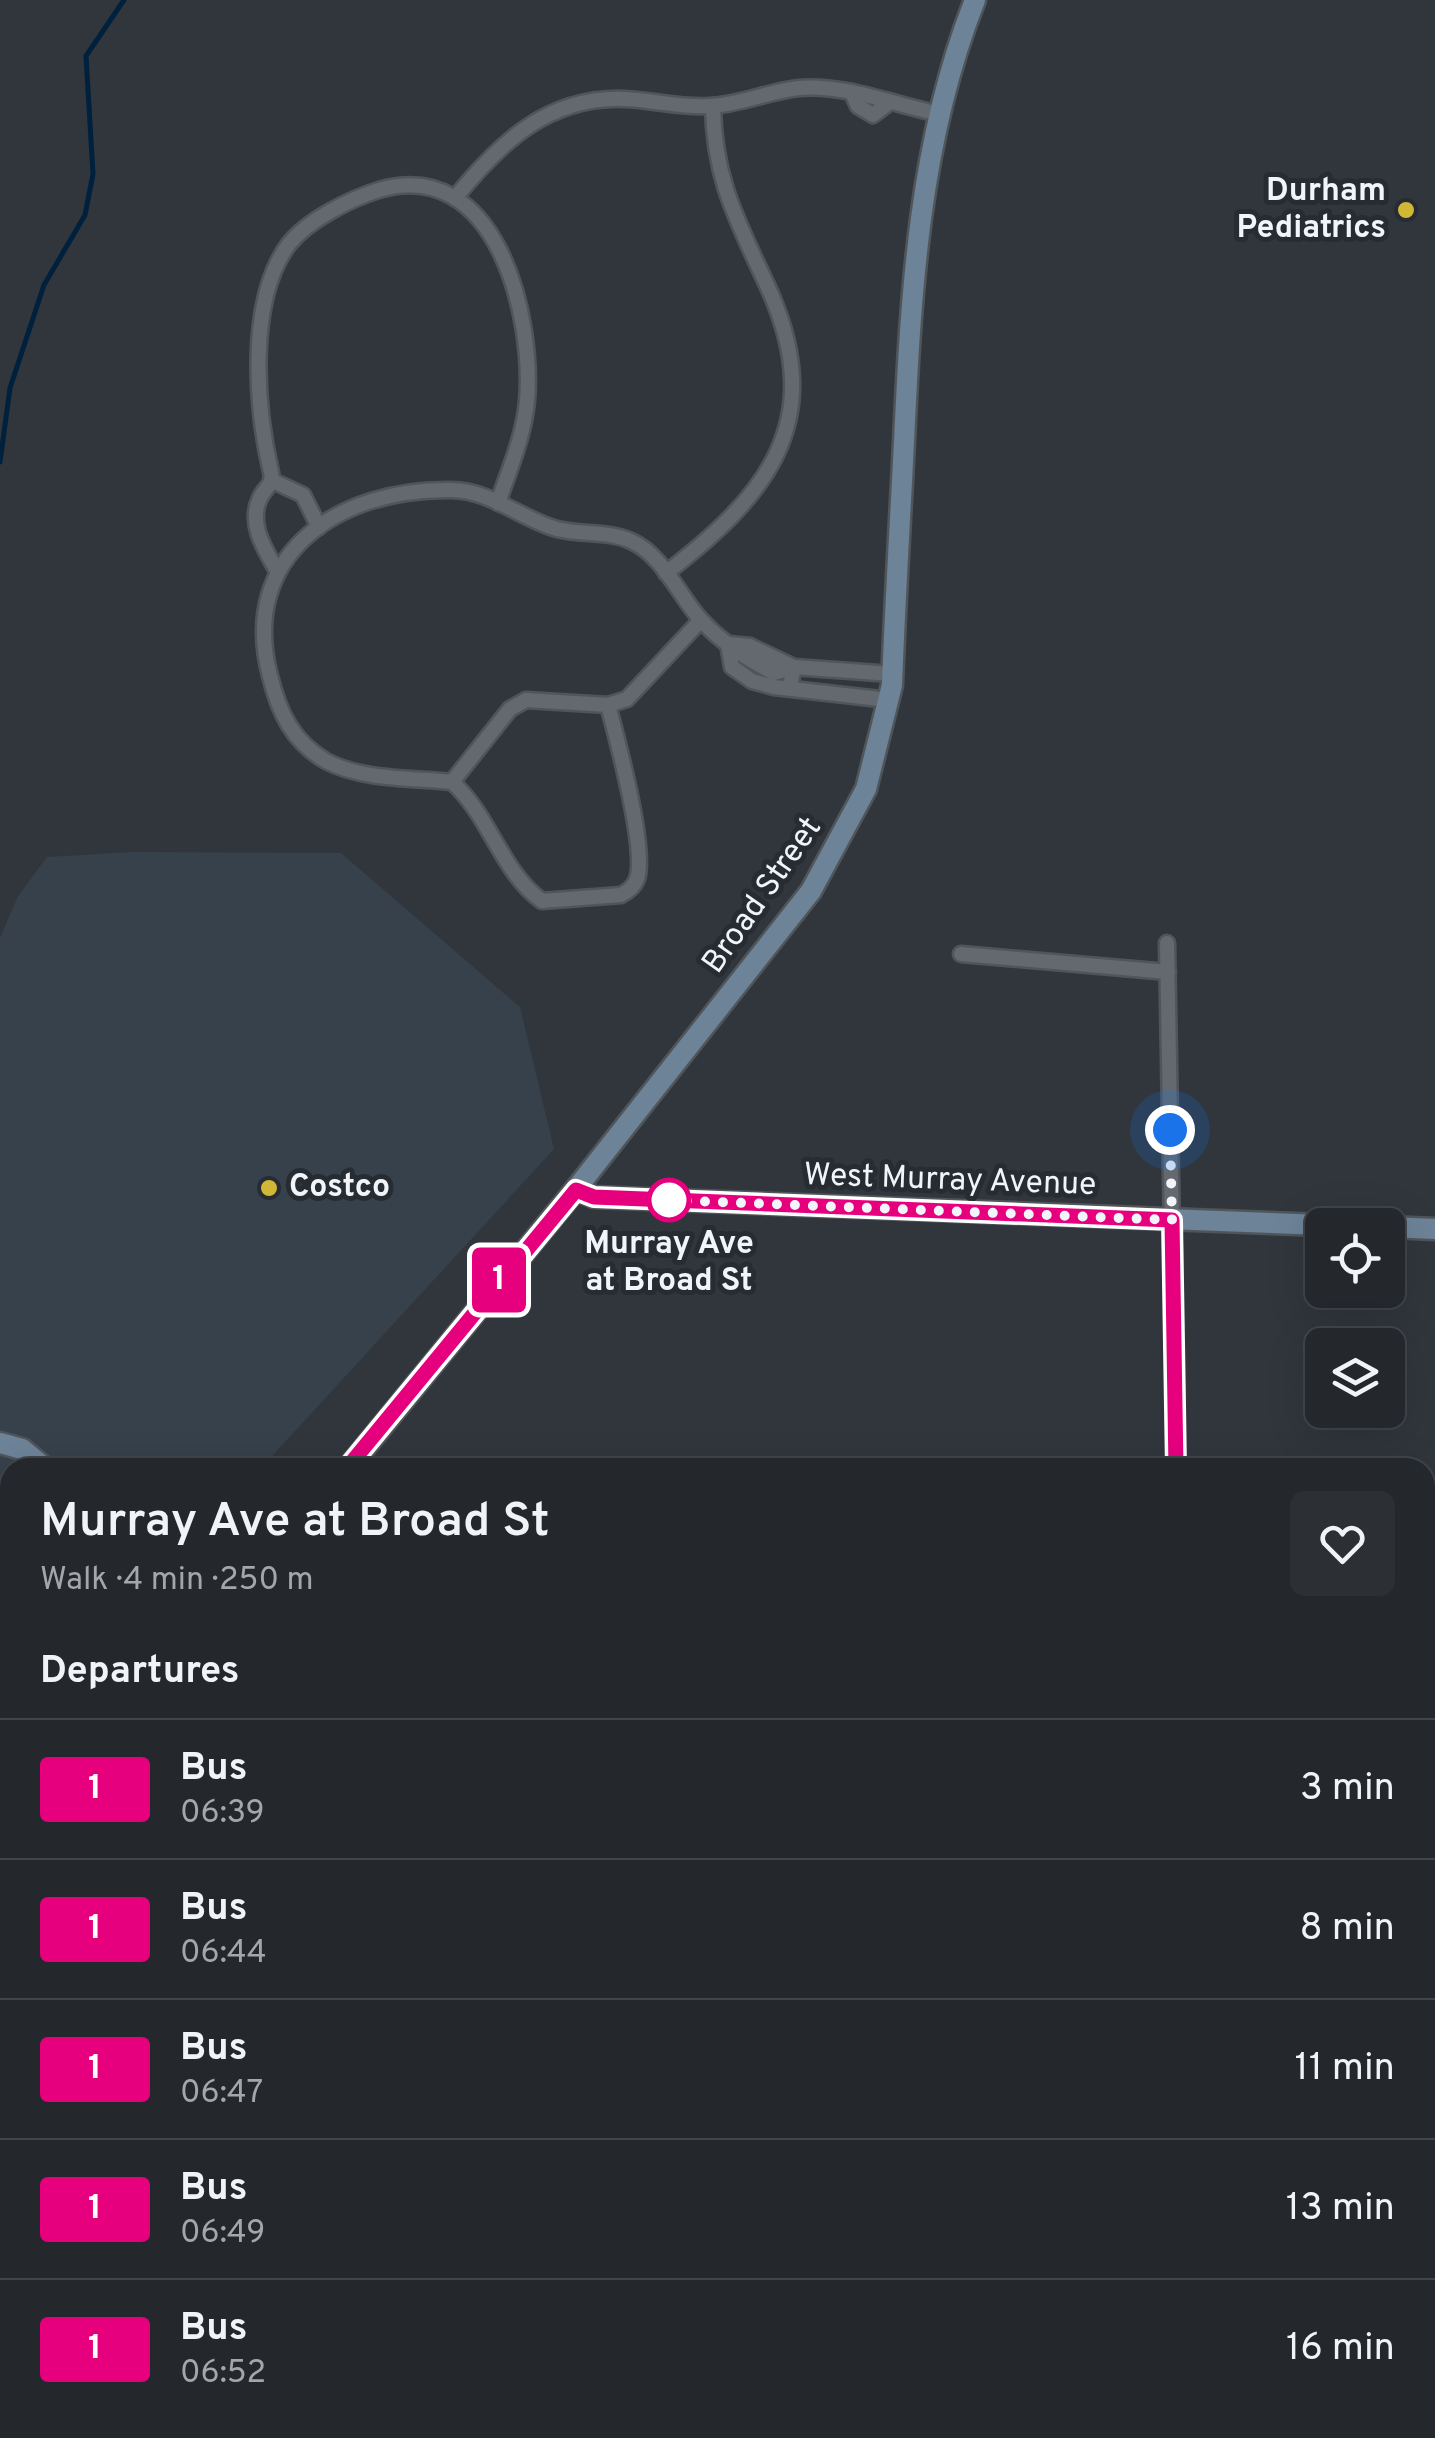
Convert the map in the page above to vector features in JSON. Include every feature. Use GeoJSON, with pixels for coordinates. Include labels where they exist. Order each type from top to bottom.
{"type":"FeatureCollection","features":[{"type":"Feature","properties":{"kind":"main road","name":"Broad Street"},"geometry":{"type":"LineString","coordinates":[[356,1458],[576,1190],[828,866],[866,789],[892,674],[910,308],[920,217],[940,114],[975,0]]}},
{"type":"Feature","properties":{"kind":"main road","name":"West Murray Avenue"},"geometry":{"type":"LineString","coordinates":[[576,1190],[594,1197],[1305,1224]]}},
{"type":"Feature","properties":{"kind":"main road"},"geometry":{"type":"LineString","coordinates":[[1405,1228],[1435,1229]]}},
{"type":"Feature","properties":{"kind":"main road"},"geometry":{"type":"LineString","coordinates":[[0,1447],[22,1449],[33,1458]]}},
{"type":"Feature","properties":{"kind":"street"},"geometry":{"type":"LineString","coordinates":[[454,198],[516,132],[560,109],[615,99],[712,106],[798,88],[852,95],[867,93],[888,103],[940,114]]}},
{"type":"Feature","properties":{"kind":"street"},"geometry":{"type":"LineString","coordinates":[[666,573],[716,534],[764,481],[780,444],[790,399],[792,372],[781,321],[719,177],[712,106]]}},
{"type":"Feature","properties":{"kind":"street"},"geometry":{"type":"LineString","coordinates":[[276,568],[258,532],[256,511],[273,481],[260,413],[257,364],[275,273],[290,244],[309,226],[376,191],[420,187],[454,198],[472,210],[493,238],[521,314],[527,350],[524,420],[498,503]]}},
{"type":"Feature","properties":{"kind":"street"},"geometry":{"type":"LineString","coordinates":[[273,481],[303,495],[318,527]]}},
{"type":"Feature","properties":{"kind":"street"},"geometry":{"type":"LineString","coordinates":[[608,705],[630,802],[639,872],[631,890],[542,902],[525,889],[479,811],[452,782],[358,771],[330,764],[302,745],[282,712],[262,648],[263,607],[276,568],[318,527],[366,503],[408,493],[461,490],[561,530],[628,540],[666,573],[701,620],[728,644],[774,673],[794,667],[892,674]]}},
{"type":"Feature","properties":{"kind":"street"},"geometry":{"type":"LineString","coordinates":[[452,782],[495,725],[526,700],[608,705],[639,692],[701,620]]}},
{"type":"Feature","properties":{"kind":"street"},"geometry":{"type":"LineString","coordinates":[[728,644],[750,646],[794,667]]}},
{"type":"Feature","properties":{"kind":"street"},"geometry":{"type":"LineString","coordinates":[[728,644],[732,667],[759,684],[889,700]]}},
{"type":"Feature","properties":{"kind":"street"},"geometry":{"type":"LineString","coordinates":[[790,686],[794,667]]}},
{"type":"Feature","properties":{"kind":"street"},"geometry":{"type":"LineString","coordinates":[[759,684],[767,669]]}},
{"type":"Feature","properties":{"kind":"street"},"geometry":{"type":"LineString","coordinates":[[1167,944],[1176,1458]]}},
{"type":"Feature","properties":{"kind":"street"},"geometry":{"type":"LineString","coordinates":[[961,954],[1168,972]]}},
{"type":"Feature","properties":{"kind":"shaded area"},"geometry":{"type":"Polygon","coordinates":[[[131,852],[341,853],[520,1007],[554,1149],[270,1458],[0,1458],[0,938],[18,896],[47,857],[131,852]]]}},
{"type":"Feature","properties":{"kind":"waterway"},"geometry":{"type":"LineString","coordinates":[[0,462],[10,388],[44,285],[85,215],[93,174],[86,56],[124,0]]}},
{"type":"Feature","properties":{"kind":"bus line","name":"1"},"geometry":{"type":"LineString","coordinates":[[355,1458],[576,1190],[594,1197],[1172,1220],[1176,1458]]}},
{"type":"Feature","properties":{"kind":"place","name":"Durham Pediatrics"},"geometry":{"type":"Point","coordinates":[1406,210]}},
{"type":"Feature","properties":{"kind":"place","name":"Costco"},"geometry":{"type":"Point","coordinates":[269,1188]}},
{"type":"Feature","properties":{"kind":"place","name":"Murray Ave at Broad St"},"geometry":{"type":"Point","coordinates":[669,1200]}},
{"type":"Feature","properties":{"kind":"route"},"geometry":{"type":"LineString","coordinates":[[669,1200],[1172,1220],[1170,1130]]}}]}
